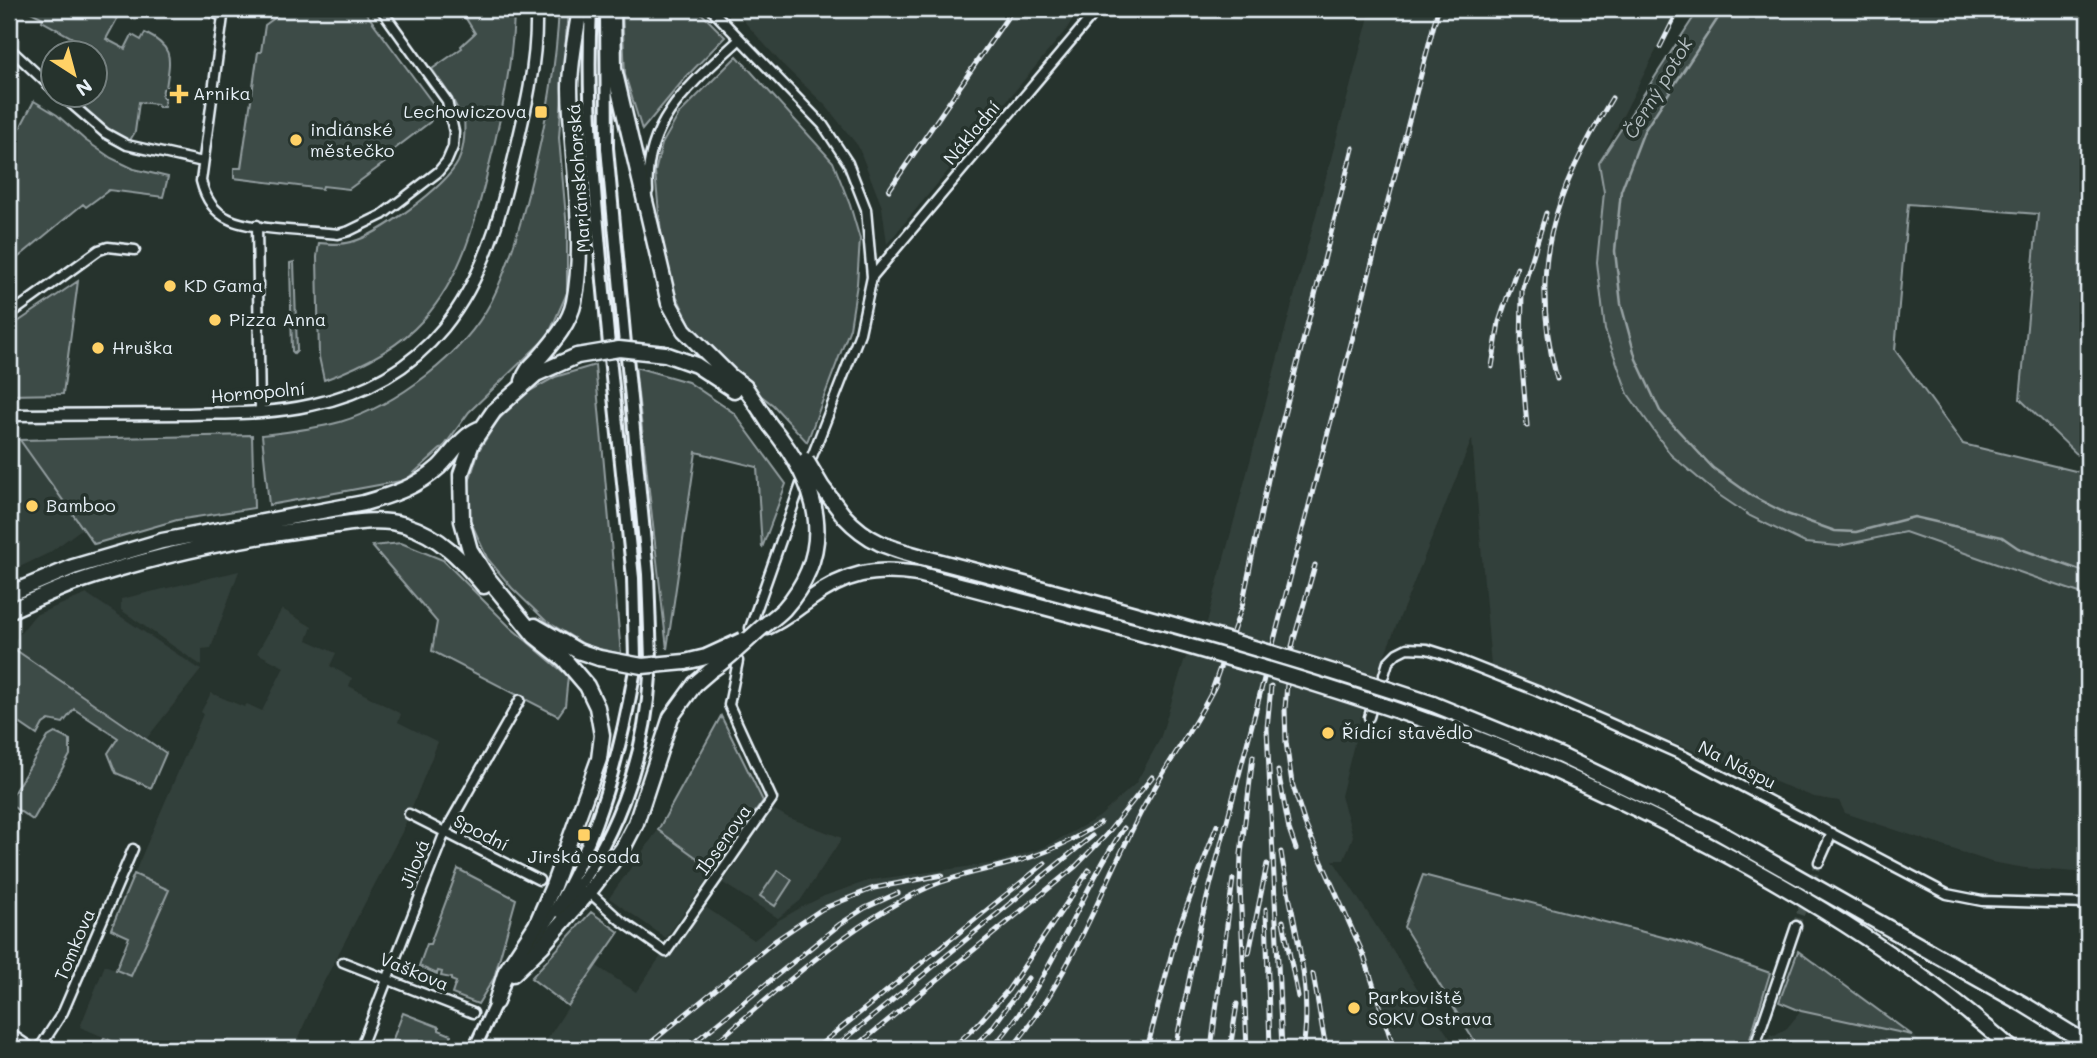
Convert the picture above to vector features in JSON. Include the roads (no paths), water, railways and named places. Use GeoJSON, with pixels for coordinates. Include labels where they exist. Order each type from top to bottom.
{"type":"FeatureCollection","features":[{"type":"Feature","properties":{"kind":"highway"},"geometry":{"type":"LineString","coordinates":[[9,594],[94,560],[162,541],[364,503],[396,494],[419,482],[439,466],[466,435],[484,422],[526,378],[573,306],[578,252],[570,85],[580,9]]}},
{"type":"Feature","properties":{"kind":"highway"},"geometry":{"type":"LineString","coordinates":[[9,611],[77,582],[164,556],[290,531],[375,521],[395,523],[425,532],[455,554],[497,602],[578,651],[599,658],[642,666],[706,657],[734,645],[782,611],[799,588],[811,560],[815,532],[813,500],[796,459],[745,387],[697,345],[677,320],[663,285],[614,69],[613,9]]}},
{"type":"Feature","properties":{"kind":"highway"},"geometry":{"type":"LineString","coordinates":[[526,378],[577,356],[619,349],[665,354],[696,365],[723,382],[804,455],[822,487],[844,516],[859,532],[878,543],[1292,658],[1433,704],[1561,756],[1713,829],[2013,998],[2088,1044]]}},
{"type":"Feature","properties":{"kind":"highway"},"geometry":{"type":"LineString","coordinates":[[484,422],[472,443],[461,474],[460,506],[470,550],[486,576],[535,636],[564,659],[587,686],[603,735],[602,749],[553,886],[536,925],[506,971],[496,1002]]}},
{"type":"Feature","properties":{"kind":"highway"},"geometry":{"type":"LineString","coordinates":[[515,970],[542,946],[623,848],[636,823],[671,717],[695,684],[734,656],[755,629],[790,617],[809,600],[851,577],[874,570],[897,571],[918,574],[1168,640],[1344,691],[1453,729],[1555,771],[1654,817],[1751,868],[1858,933],[1960,1006],[2012,1049]]}},
{"type":"Feature","properties":{"kind":"main road","name":"Mariánskohorská"},"geometry":{"type":"LineString","coordinates":[[591,9],[589,45],[595,189],[609,345]]}},
{"type":"Feature","properties":{"kind":"main road","name":"Mariánskohorská"},"geometry":{"type":"LineString","coordinates":[[606,9],[604,37],[607,148],[625,344]]}},
{"type":"Feature","properties":{"kind":"main road"},"geometry":{"type":"LineString","coordinates":[[626,357],[649,573],[651,660]]}},
{"type":"Feature","properties":{"kind":"main road"},"geometry":{"type":"LineString","coordinates":[[610,358],[633,578],[635,659]]}},
{"type":"Feature","properties":{"kind":"main road"},"geometry":{"type":"LineString","coordinates":[[474,1049],[496,1002],[566,891],[603,805],[624,732],[634,675]]}},
{"type":"Feature","properties":{"kind":"main road"},"geometry":{"type":"LineString","coordinates":[[515,970],[574,895],[620,813],[643,736],[650,676]]}},
{"type":"Feature","properties":{"kind":"street"},"geometry":{"type":"LineString","coordinates":[[203,9],[223,13],[203,162],[202,188],[213,206],[230,219],[257,226],[338,234],[349,232],[382,215],[438,172],[447,161],[453,146],[454,132],[447,102],[381,9]]}},
{"type":"Feature","properties":{"kind":"street","name":"Hornopolní"},"geometry":{"type":"LineString","coordinates":[[9,415],[260,411],[313,405],[362,388],[411,359],[439,335],[457,312],[480,271],[504,198],[530,86],[535,51],[536,9]]}},
{"type":"Feature","properties":{"kind":"street","name":"Nákladní"},"geometry":{"type":"LineString","coordinates":[[711,9],[822,125],[848,163],[866,209],[872,276],[860,333],[811,459]]}},
{"type":"Feature","properties":{"kind":"street","name":"Nákladní"},"geometry":{"type":"LineString","coordinates":[[872,276],[1091,17],[1094,9]]}},
{"type":"Feature","properties":{"kind":"street"},"geometry":{"type":"LineString","coordinates":[[651,225],[648,180],[656,132],[670,109],[694,81],[740,39]]}},
{"type":"Feature","properties":{"kind":"street"},"geometry":{"type":"LineString","coordinates":[[9,48],[38,75]]}},
{"type":"Feature","properties":{"kind":"street"},"geometry":{"type":"LineString","coordinates":[[76,108],[105,133],[127,145],[203,162]]}},
{"type":"Feature","properties":{"kind":"street"},"geometry":{"type":"LineString","coordinates":[[257,226],[260,411]]}},
{"type":"Feature","properties":{"kind":"street"},"geometry":{"type":"LineString","coordinates":[[9,315],[99,250],[108,247],[135,250]]}},
{"type":"Feature","properties":{"kind":"street"},"geometry":{"type":"LineString","coordinates":[[755,629],[801,484]]}},
{"type":"Feature","properties":{"kind":"street","name":"Na Náspu"},"geometry":{"type":"LineString","coordinates":[[1384,675],[1388,662],[1407,648],[1427,649],[1446,655],[1626,729],[1745,786],[1942,891],[1982,901],[2088,904]]}},
{"type":"Feature","properties":{"kind":"street","name":"Ibsenova"},"geometry":{"type":"LineString","coordinates":[[589,892],[620,920],[666,952],[772,799],[729,705],[737,661]]}},
{"type":"Feature","properties":{"kind":"street","name":"Jílová"},"geometry":{"type":"LineString","coordinates":[[360,1049],[444,832],[520,700]]}},
{"type":"Feature","properties":{"kind":"street","name":"Spodní"},"geometry":{"type":"LineString","coordinates":[[409,814],[539,880]]}},
{"type":"Feature","properties":{"kind":"street"},"geometry":{"type":"LineString","coordinates":[[1819,862],[1832,833]]}},
{"type":"Feature","properties":{"kind":"street","name":"Tomkova"},"geometry":{"type":"LineString","coordinates":[[39,1049],[63,1012],[133,849]]}},
{"type":"Feature","properties":{"kind":"street"},"geometry":{"type":"LineString","coordinates":[[1754,1049],[1796,926]]}},
{"type":"Feature","properties":{"kind":"street","name":"Vaškova"},"geometry":{"type":"LineString","coordinates":[[343,962],[473,1013]]}},
{"type":"Feature","properties":{"kind":"street"},"geometry":{"type":"LineString","coordinates":[[9,1034],[31,1049]]}},
{"type":"Feature","properties":{"kind":"waterway","name":"Černý potok"},"geometry":{"type":"LineString","coordinates":[[1724,9],[1644,131],[1621,191],[1615,251],[1621,304],[1636,359],[1660,411],[1713,468],[1754,497],[1787,514],[1835,531],[1856,532],[1914,517],[2002,537],[2018,548],[2088,573]]}},
{"type":"Feature","properties":{"kind":"tunnel"},"geometry":{"type":"LineString","coordinates":[[1796,926],[1819,862]]}},
{"type":"Feature","properties":{"kind":"railway"},"geometry":{"type":"LineString","coordinates":[[889,190],[1013,9]]}},
{"type":"Feature","properties":{"kind":"railway"},"geometry":{"type":"LineString","coordinates":[[1175,1049],[1201,921],[1438,9]]}},
{"type":"Feature","properties":{"kind":"railway"},"geometry":{"type":"LineString","coordinates":[[1660,47],[1679,9]]}},
{"type":"Feature","properties":{"kind":"railway"},"geometry":{"type":"LineString","coordinates":[[1557,379],[1548,338],[1545,301],[1546,266],[1552,232],[1561,199],[1575,167],[1612,98]]}},
{"type":"Feature","properties":{"kind":"railway"},"geometry":{"type":"LineString","coordinates":[[1211,693],[1242,606],[1271,465],[1353,148]]}},
{"type":"Feature","properties":{"kind":"railway"},"geometry":{"type":"LineString","coordinates":[[1527,426],[1521,353],[1522,292],[1546,213]]}},
{"type":"Feature","properties":{"kind":"railway"},"geometry":{"type":"LineString","coordinates":[[1492,367],[1499,322],[1517,268]]}},
{"type":"Feature","properties":{"kind":"railway"},"geometry":{"type":"LineString","coordinates":[[1292,646],[1315,565]]}},
{"type":"Feature","properties":{"kind":"railway"},"geometry":{"type":"LineString","coordinates":[[1294,637],[1285,709],[1286,742],[1292,783],[1305,824],[1364,956],[1394,1049]]}},
{"type":"Feature","properties":{"kind":"railway"},"geometry":{"type":"LineString","coordinates":[[1011,1049],[1032,1022],[1067,965],[1141,812],[1216,684]]}},
{"type":"Feature","properties":{"kind":"railway"},"geometry":{"type":"LineString","coordinates":[[1271,686],[1267,728],[1282,1049]]}},
{"type":"Feature","properties":{"kind":"railway"},"geometry":{"type":"LineString","coordinates":[[1247,1049],[1240,887],[1241,854],[1253,756]]}},
{"type":"Feature","properties":{"kind":"railway"},"geometry":{"type":"LineString","coordinates":[[1278,771],[1289,829],[1296,849]]}},
{"type":"Feature","properties":{"kind":"railway"},"geometry":{"type":"LineString","coordinates":[[853,1049],[1076,866],[1106,835],[1152,777]]}},
{"type":"Feature","properties":{"kind":"railway"},"geometry":{"type":"LineString","coordinates":[[708,1049],[814,960],[900,901],[942,882],[1040,854],[1100,823]]}},
{"type":"Feature","properties":{"kind":"railway"},"geometry":{"type":"LineString","coordinates":[[1147,1049],[1177,933],[1217,825]]}},
{"type":"Feature","properties":{"kind":"railway"},"geometry":{"type":"LineString","coordinates":[[991,1049],[1012,1024],[1047,970],[1091,884],[1124,828]]}},
{"type":"Feature","properties":{"kind":"railway"},"geometry":{"type":"LineString","coordinates":[[833,1049],[1092,836]]}},
{"type":"Feature","properties":{"kind":"railway"},"geometry":{"type":"LineString","coordinates":[[1281,852],[1304,975],[1306,1024],[1303,1049]]}},
{"type":"Feature","properties":{"kind":"railway"},"geometry":{"type":"LineString","coordinates":[[815,1049],[1045,863]]}},
{"type":"Feature","properties":{"kind":"railway"},"geometry":{"type":"LineString","coordinates":[[1249,953],[1267,864]]}},
{"type":"Feature","properties":{"kind":"railway"},"geometry":{"type":"LineString","coordinates":[[951,1049],[1008,990],[1089,870]]}},
{"type":"Feature","properties":{"kind":"railway"},"geometry":{"type":"LineString","coordinates":[[643,1049],[776,940],[822,909],[874,888],[942,875]]}},
{"type":"Feature","properties":{"kind":"railway"},"geometry":{"type":"LineString","coordinates":[[1211,1049],[1233,879]]}},
{"type":"Feature","properties":{"kind":"railway"},"geometry":{"type":"LineString","coordinates":[[686,1049],[840,924],[865,908],[898,893]]}},
{"type":"Feature","properties":{"kind":"railway"},"geometry":{"type":"LineString","coordinates":[[1266,909],[1270,1049]]}},
{"type":"Feature","properties":{"kind":"railway"},"geometry":{"type":"LineString","coordinates":[[1283,921],[1298,997]]}},
{"type":"Feature","properties":{"kind":"railway"},"geometry":{"type":"LineString","coordinates":[[1313,974],[1326,1049]]}},
{"type":"Feature","properties":{"kind":"railway"},"geometry":{"type":"LineString","coordinates":[[971,1049],[992,1028],[1028,978]]}},
{"type":"Feature","properties":{"kind":"railway"},"geometry":{"type":"LineString","coordinates":[[1230,1049],[1237,1004]]}},
{"type":"Feature","properties":{"kind":"place","name":"Arnika"},"geometry":{"type":"Point","coordinates":[179,94]}},
{"type":"Feature","properties":{"kind":"place","name":"Lechowiczova"},"geometry":{"type":"Point","coordinates":[541,112]}},
{"type":"Feature","properties":{"kind":"place","name":"indiánské městečko"},"geometry":{"type":"Point","coordinates":[296,140]}},
{"type":"Feature","properties":{"kind":"place","name":"KD Gama"},"geometry":{"type":"Point","coordinates":[170,286]}},
{"type":"Feature","properties":{"kind":"place","name":"Pizza Anna"},"geometry":{"type":"Point","coordinates":[215,320]}},
{"type":"Feature","properties":{"kind":"place","name":"Hruška"},"geometry":{"type":"Point","coordinates":[98,348]}},
{"type":"Feature","properties":{"kind":"place","name":"Bamboo"},"geometry":{"type":"Point","coordinates":[32,506]}},
{"type":"Feature","properties":{"kind":"place","name":"Řídicí stavědlo"},"geometry":{"type":"Point","coordinates":[1328,733]}},
{"type":"Feature","properties":{"kind":"place","name":"Jirská osada"},"geometry":{"type":"Point","coordinates":[584,835]}},
{"type":"Feature","properties":{"kind":"place","name":"Parkoviště SOKV Ostrava"},"geometry":{"type":"Point","coordinates":[1354,1008]}}]}
